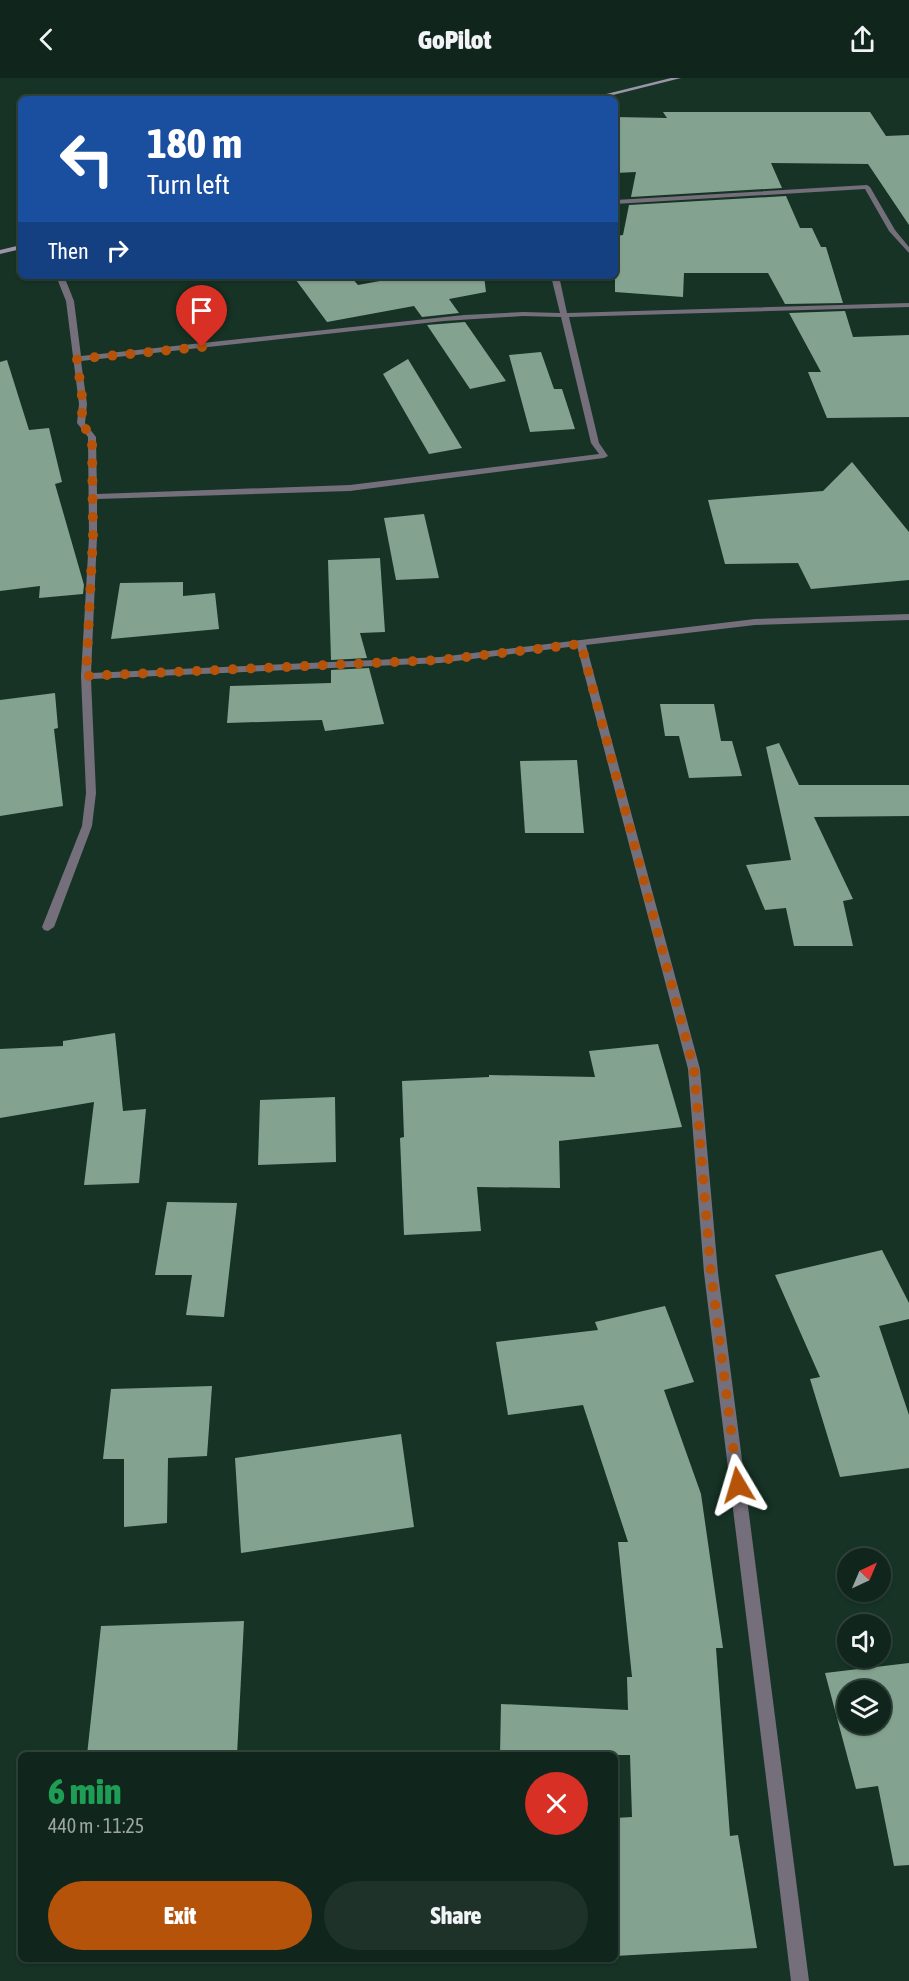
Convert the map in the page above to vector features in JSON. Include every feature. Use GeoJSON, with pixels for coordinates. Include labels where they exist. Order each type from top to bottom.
{"type":"FeatureCollection","features":[{"type":"Feature","properties":{"kind":"main road"},"geometry":{"type":"LineString","coordinates":[[602,96],[678,78]]}},
{"type":"Feature","properties":{"kind":"main road"},"geometry":{"type":"LineString","coordinates":[[0,252],[18,248]]}},
{"type":"Feature","properties":{"kind":"street"},"geometry":{"type":"LineString","coordinates":[[618,202],[867,187],[892,231],[909,251]]}},
{"type":"Feature","properties":{"kind":"street"},"geometry":{"type":"LineString","coordinates":[[48,927],[87,826],[91,793],[86,676],[92,437],[81,423],[83,404],[70,301],[61,279]]}},
{"type":"Feature","properties":{"kind":"street"},"geometry":{"type":"LineString","coordinates":[[92,497],[350,488],[604,456],[595,443],[556,279]]}},
{"type":"Feature","properties":{"kind":"street"},"geometry":{"type":"LineString","coordinates":[[77,359],[159,353],[351,328],[518,312],[563,315],[909,305]]}},
{"type":"Feature","properties":{"kind":"street"},"geometry":{"type":"LineString","coordinates":[[86,676],[440,660],[755,622],[909,617]]}},
{"type":"Feature","properties":{"kind":"street"},"geometry":{"type":"LineString","coordinates":[[581,644],[694,1069],[711,1273],[800,1981]]}},
{"type":"Feature","properties":{"kind":"building"},"geometry":{"type":"Polygon","coordinates":[[[663,112],[870,112],[886,136],[909,135],[909,225],[868,164],[771,163],[782,188],[631,197],[636,172],[618,173],[618,117],[667,118],[663,112]]]}},
{"type":"Feature","properties":{"kind":"building"},"geometry":{"type":"Polygon","coordinates":[[[786,196],[800,228],[812,228],[821,247],[826,247],[843,303],[785,304],[768,273],[684,273],[683,297],[615,292],[615,279],[618,279],[618,236],[623,235],[629,205],[786,196]]]}},
{"type":"Feature","properties":{"kind":"building"},"geometry":{"type":"Polygon","coordinates":[[[295,279],[353,279],[358,285],[391,279],[484,279],[486,292],[449,299],[459,313],[422,317],[414,306],[327,322],[295,279]]]}},
{"type":"Feature","properties":{"kind":"building"},"geometry":{"type":"Polygon","coordinates":[[[845,311],[853,337],[909,335],[909,417],[827,418],[808,372],[821,372],[789,313],[845,311]]]}},
{"type":"Feature","properties":{"kind":"building"},"geometry":{"type":"Polygon","coordinates":[[[465,322],[506,381],[470,389],[427,325],[465,322]]]}},
{"type":"Feature","properties":{"kind":"building"},"geometry":{"type":"Polygon","coordinates":[[[541,352],[554,389],[562,389],[575,429],[530,432],[509,355],[541,352]]]}},
{"type":"Feature","properties":{"kind":"building"},"geometry":{"type":"Polygon","coordinates":[[[408,359],[462,448],[429,454],[383,374],[408,359]]]}},
{"type":"Feature","properties":{"kind":"building"},"geometry":{"type":"Polygon","coordinates":[[[7,360],[29,430],[49,428],[62,482],[55,484],[84,585],[83,594],[39,598],[40,586],[0,591],[0,362],[7,360]]]}},
{"type":"Feature","properties":{"kind":"building"},"geometry":{"type":"Polygon","coordinates":[[[852,462],[909,532],[909,580],[811,589],[798,563],[725,564],[708,500],[823,491],[852,462]]]}},
{"type":"Feature","properties":{"kind":"building"},"geometry":{"type":"Polygon","coordinates":[[[424,514],[439,578],[396,580],[384,518],[424,514]]]}},
{"type":"Feature","properties":{"kind":"building"},"geometry":{"type":"Polygon","coordinates":[[[380,558],[385,632],[360,633],[367,658],[331,660],[328,560],[380,558]]]}},
{"type":"Feature","properties":{"kind":"building"},"geometry":{"type":"Polygon","coordinates":[[[183,582],[183,596],[215,593],[219,629],[111,639],[120,583],[183,582]]]}},
{"type":"Feature","properties":{"kind":"building"},"geometry":{"type":"Polygon","coordinates":[[[369,668],[384,724],[325,731],[322,720],[227,723],[230,686],[331,683],[331,670],[369,668]]]}},
{"type":"Feature","properties":{"kind":"building"},"geometry":{"type":"Polygon","coordinates":[[[55,693],[58,728],[54,729],[63,806],[0,816],[0,700],[55,693]]]}},
{"type":"Feature","properties":{"kind":"building"},"geometry":{"type":"Polygon","coordinates":[[[660,704],[714,704],[721,741],[732,741],[742,776],[689,778],[679,736],[665,736],[660,704]]]}},
{"type":"Feature","properties":{"kind":"building"},"geometry":{"type":"Polygon","coordinates":[[[779,743],[799,785],[909,785],[909,816],[814,817],[853,899],[843,901],[853,946],[794,946],[786,908],[765,910],[746,865],[791,860],[766,747],[779,743]]]}},
{"type":"Feature","properties":{"kind":"building"},"geometry":{"type":"Polygon","coordinates":[[[577,760],[584,833],[525,833],[520,761],[577,760]]]}},
{"type":"Feature","properties":{"kind":"building"},"geometry":{"type":"Polygon","coordinates":[[[115,1033],[123,1111],[146,1109],[139,1183],[84,1185],[94,1102],[0,1118],[0,1049],[63,1046],[63,1041],[115,1033]]]}},
{"type":"Feature","properties":{"kind":"building"},"geometry":{"type":"Polygon","coordinates":[[[658,1044],[682,1127],[559,1141],[560,1188],[477,1187],[481,1231],[404,1235],[400,1138],[404,1137],[402,1081],[489,1077],[489,1075],[595,1077],[589,1051],[658,1044]]]}},
{"type":"Feature","properties":{"kind":"building"},"geometry":{"type":"Polygon","coordinates":[[[335,1097],[336,1162],[258,1165],[260,1100],[335,1097]]]}},
{"type":"Feature","properties":{"kind":"building"},"geometry":{"type":"Polygon","coordinates":[[[167,1202],[237,1203],[224,1317],[186,1315],[192,1275],[155,1275],[167,1202]]]}},
{"type":"Feature","properties":{"kind":"building"},"geometry":{"type":"Polygon","coordinates":[[[882,1250],[909,1303],[909,1319],[879,1326],[909,1415],[909,1468],[840,1477],[810,1379],[820,1377],[775,1275],[882,1250]]]}},
{"type":"Feature","properties":{"kind":"building"},"geometry":{"type":"Polygon","coordinates":[[[665,1306],[694,1382],[664,1390],[701,1494],[723,1648],[716,1648],[730,1836],[738,1835],[757,1948],[618,1956],[618,1818],[632,1817],[630,1755],[618,1755],[618,1752],[500,1752],[501,1704],[628,1710],[627,1677],[632,1677],[618,1542],[628,1542],[583,1405],[508,1415],[496,1342],[598,1330],[595,1322],[665,1306]]]}},
{"type":"Feature","properties":{"kind":"building"},"geometry":{"type":"Polygon","coordinates":[[[212,1386],[207,1456],[168,1458],[167,1523],[124,1527],[124,1459],[103,1459],[111,1389],[212,1386]]]}},
{"type":"Feature","properties":{"kind":"building"},"geometry":{"type":"Polygon","coordinates":[[[401,1434],[414,1527],[241,1553],[235,1458],[401,1434]]]}},
{"type":"Feature","properties":{"kind":"building"},"geometry":{"type":"Polygon","coordinates":[[[244,1621],[237,1752],[87,1752],[101,1626],[244,1621]]]}},
{"type":"Feature","properties":{"kind":"building"},"geometry":{"type":"Polygon","coordinates":[[[909,1663],[909,1865],[894,1866],[878,1786],[856,1789],[841,1734],[891,1734],[891,1680],[837,1680],[837,1718],[825,1673],[867,1668],[891,1668],[891,1665],[909,1663]]]}},
{"type":"Feature","properties":{"kind":"route"},"geometry":{"type":"LineString","coordinates":[[202,347],[159,353],[77,359],[83,404],[81,423],[92,437],[93,537],[86,676],[440,660],[581,644],[642,882],[694,1069],[711,1273],[738,1485]]}}]}
